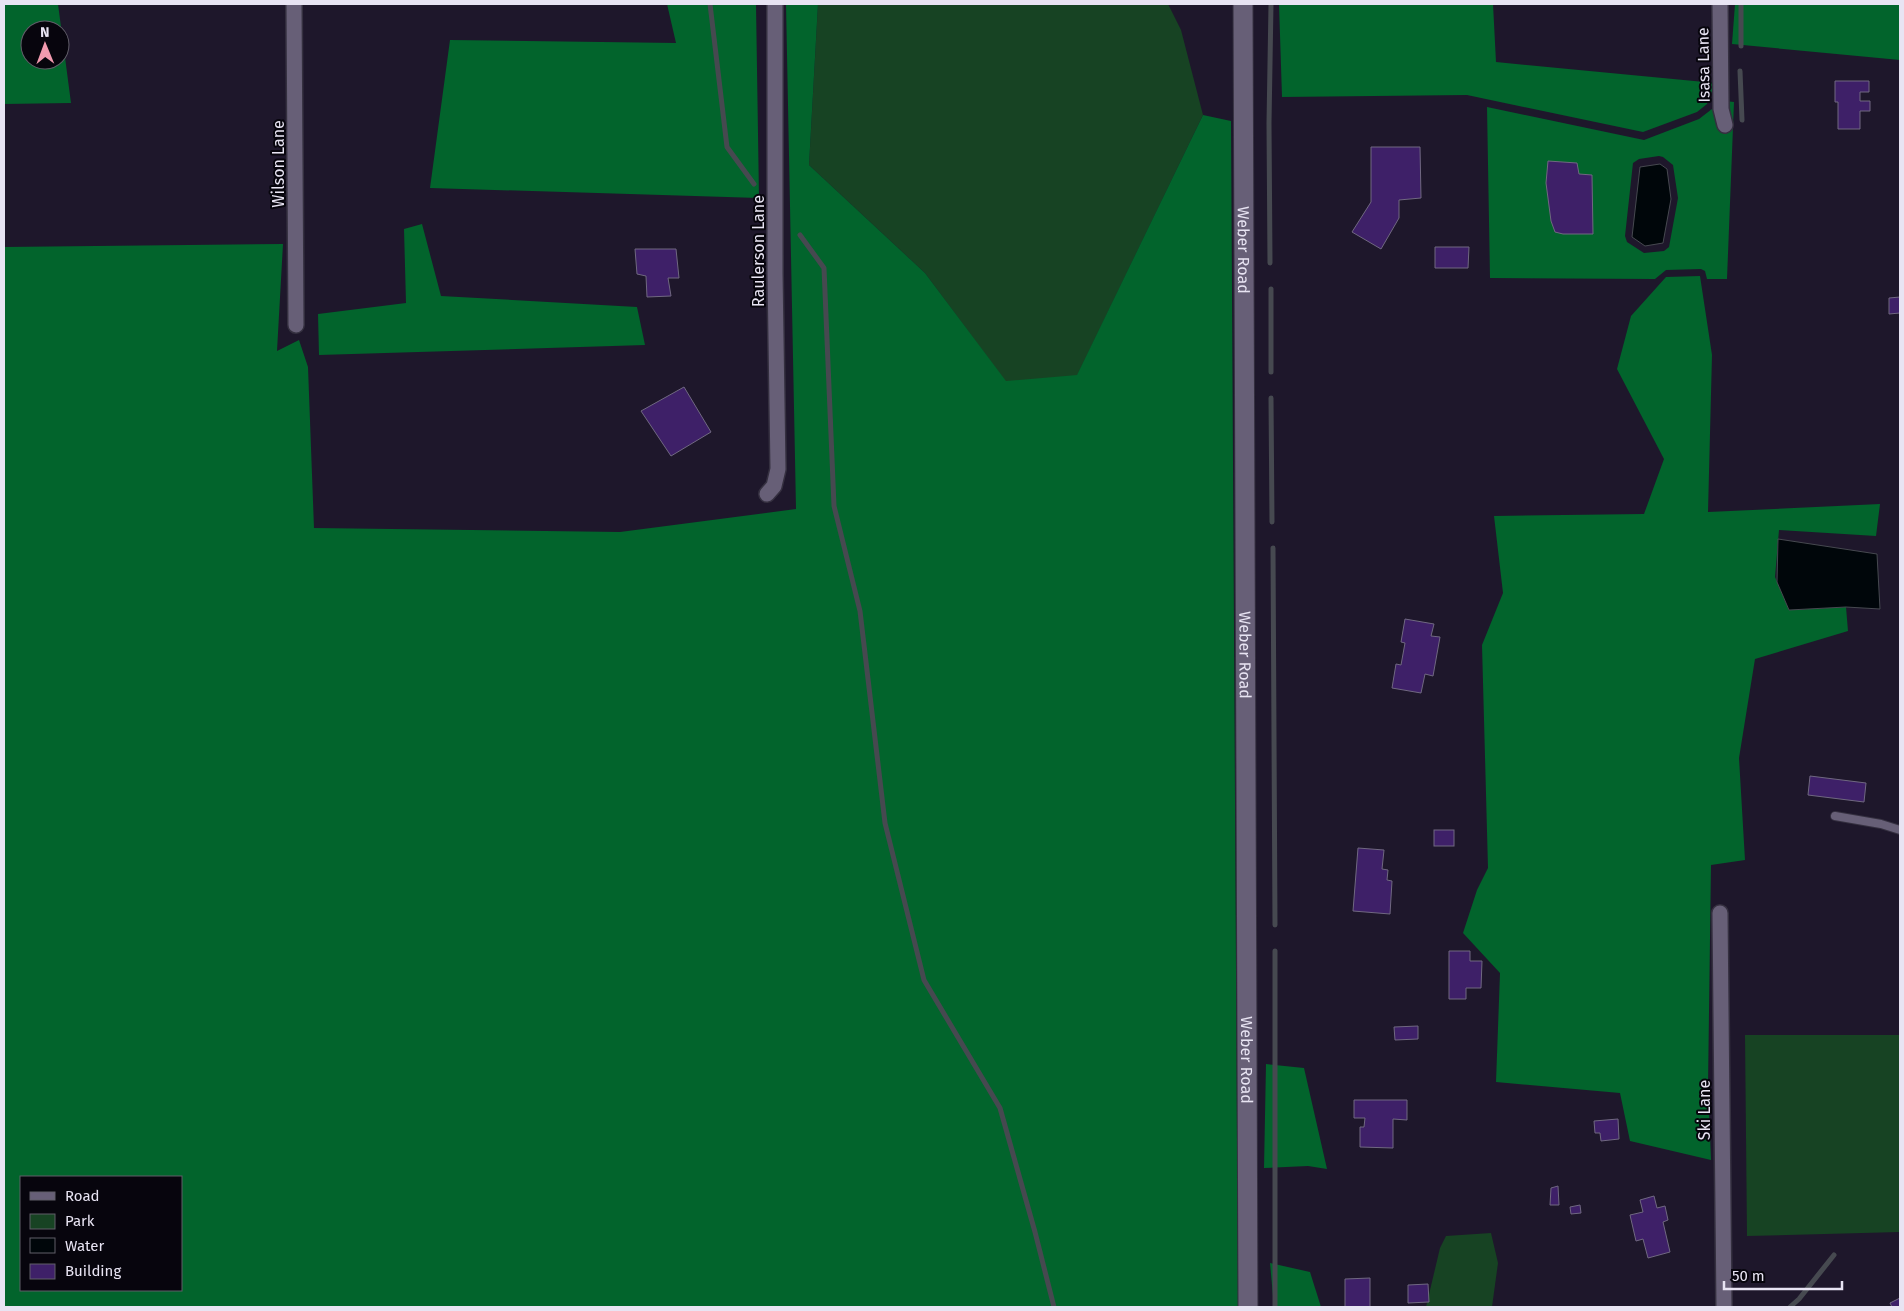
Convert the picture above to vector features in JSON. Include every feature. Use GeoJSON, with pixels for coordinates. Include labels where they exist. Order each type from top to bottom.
{"type":"FeatureCollection","features":[{"type":"Feature","properties":{"kind":"street","name":"Wilson Lane"},"geometry":{"type":"LineString","coordinates":[[294,4],[296,325]]}},
{"type":"Feature","properties":{"kind":"street","name":"Raulerson Lane"},"geometry":{"type":"LineString","coordinates":[[767,494],[774,486],[778,469],[775,273],[775,4]]}},
{"type":"Feature","properties":{"kind":"street","name":"Weber Road"},"geometry":{"type":"LineString","coordinates":[[1243,4],[1248,1307]]}},
{"type":"Feature","properties":{"kind":"street","name":"Isasa Lane"},"geometry":{"type":"LineString","coordinates":[[1720,4],[1721,109],[1725,124]]}},
{"type":"Feature","properties":{"kind":"street","name":"Ski Lane"},"geometry":{"type":"LineString","coordinates":[[1720,913],[1724,1307]]}},
{"type":"Feature","properties":{"kind":"lane"},"geometry":{"type":"LineString","coordinates":[[1835,816],[1881,824],[1900,830]]}},
{"type":"Feature","properties":{"kind":"green space"},"geometry":{"type":"Polygon","coordinates":[[[4,4],[58,4],[60,20],[20,20],[20,70],[67,70],[71,103],[4,104],[4,4]]]}},
{"type":"Feature","properties":{"kind":"green space"},"geometry":{"type":"Polygon","coordinates":[[[667,4],[756,4],[759,198],[430,188],[450,40],[676,43],[667,4]]]}},
{"type":"Feature","properties":{"kind":"green space"},"geometry":{"type":"Polygon","coordinates":[[[786,4],[818,4],[809,165],[925,273],[1006,381],[1077,375],[1203,115],[1231,121],[1238,1307],[4,1307],[4,247],[283,244],[277,351],[299,340],[308,367],[314,528],[620,532],[796,509],[786,4]]]}},
{"type":"Feature","properties":{"kind":"green space"},"geometry":{"type":"Polygon","coordinates":[[[818,4],[1168,4],[1181,30],[1203,115],[1077,376],[1006,382],[925,273],[809,165],[818,4]]]}},
{"type":"Feature","properties":{"kind":"green space"},"geometry":{"type":"Polygon","coordinates":[[[1279,4],[1493,4],[1496,62],[1715,83],[1707,104],[1697,112],[1643,132],[1467,95],[1282,97],[1279,4]]]}},
{"type":"Feature","properties":{"kind":"green space"},"geometry":{"type":"Polygon","coordinates":[[[1735,4],[1900,4],[1900,60],[1732,44],[1735,4]]]}},
{"type":"Feature","properties":{"kind":"green space"},"geometry":{"type":"Polygon","coordinates":[[[1716,100],[1734,102],[1727,279],[1707,279],[1705,271],[1701,269],[1666,270],[1655,279],[1490,278],[1487,107],[1644,140],[1699,119],[1712,109],[1716,100]],[[1663,157],[1639,159],[1633,163],[1625,236],[1627,242],[1644,253],[1664,251],[1669,247],[1678,198],[1673,165],[1663,157]]]}},
{"type":"Feature","properties":{"kind":"green space"},"geometry":{"type":"Polygon","coordinates":[[[422,224],[441,296],[637,307],[645,345],[319,355],[318,314],[406,303],[404,229],[422,224]]]}},
{"type":"Feature","properties":{"kind":"green space"},"geometry":{"type":"Polygon","coordinates":[[[1700,276],[1712,355],[1708,512],[1880,504],[1876,536],[1779,530],[1775,577],[1789,610],[1846,607],[1848,631],[1755,659],[1739,758],[1745,860],[1711,865],[1708,1087],[1711,1160],[1630,1141],[1620,1093],[1496,1082],[1500,973],[1463,933],[1477,890],[1488,868],[1482,645],[1503,593],[1494,516],[1644,514],[1664,459],[1617,369],[1631,316],[1666,277],[1700,276]]]}},
{"type":"Feature","properties":{"kind":"green space"},"geometry":{"type":"Polygon","coordinates":[[[1745,1035],[1900,1035],[1900,1232],[1747,1236],[1745,1035]]]}},
{"type":"Feature","properties":{"kind":"green space"},"geometry":{"type":"Polygon","coordinates":[[[1266,1064],[1304,1068],[1327,1169],[1308,1166],[1264,1168],[1266,1064]]]}},
{"type":"Feature","properties":{"kind":"green space"},"geometry":{"type":"Polygon","coordinates":[[[1491,1233],[1498,1263],[1492,1307],[1426,1307],[1440,1248],[1446,1236],[1491,1233]]]}},
{"type":"Feature","properties":{"kind":"green space"},"geometry":{"type":"Polygon","coordinates":[[[1270,1263],[1310,1272],[1321,1307],[1274,1307],[1270,1263]]]}},
{"type":"Feature","properties":{"kind":"water"},"geometry":{"type":"Polygon","coordinates":[[[1660,164],[1667,169],[1671,199],[1663,243],[1645,246],[1632,237],[1640,167],[1660,164]]]}},
{"type":"Feature","properties":{"kind":"water"},"geometry":{"type":"Polygon","coordinates":[[[1778,539],[1877,554],[1880,609],[1846,607],[1789,610],[1777,582],[1778,539]]]}},
{"type":"Feature","properties":{"kind":"building"},"geometry":{"type":"Polygon","coordinates":[[[1835,81],[1869,81],[1869,92],[1860,92],[1860,101],[1870,101],[1870,111],[1860,111],[1860,129],[1838,129],[1838,102],[1835,102],[1835,81]]]}},
{"type":"Feature","properties":{"kind":"building"},"geometry":{"type":"Polygon","coordinates":[[[1371,147],[1420,147],[1421,198],[1399,200],[1399,218],[1381,249],[1352,232],[1371,202],[1371,147]]]}},
{"type":"Feature","properties":{"kind":"building"},"geometry":{"type":"Polygon","coordinates":[[[1548,161],[1577,163],[1579,174],[1592,175],[1593,234],[1563,234],[1555,232],[1551,221],[1546,183],[1548,161]]]}},
{"type":"Feature","properties":{"kind":"building"},"geometry":{"type":"Polygon","coordinates":[[[1435,247],[1469,247],[1468,268],[1435,268],[1435,247]]]}},
{"type":"Feature","properties":{"kind":"building"},"geometry":{"type":"Polygon","coordinates":[[[635,249],[676,249],[679,278],[668,278],[671,296],[647,297],[646,276],[637,274],[635,249]]]}},
{"type":"Feature","properties":{"kind":"building"},"geometry":{"type":"Polygon","coordinates":[[[1900,297],[1900,313],[1889,314],[1889,298],[1900,297]]]}},
{"type":"Feature","properties":{"kind":"building"},"geometry":{"type":"Polygon","coordinates":[[[684,387],[711,432],[671,456],[641,411],[684,387]]]}},
{"type":"Feature","properties":{"kind":"building"},"geometry":{"type":"Polygon","coordinates":[[[1405,619],[1434,624],[1431,636],[1440,637],[1433,676],[1425,674],[1421,693],[1392,688],[1396,664],[1401,665],[1405,643],[1401,642],[1405,619]]]}},
{"type":"Feature","properties":{"kind":"building"},"geometry":{"type":"Polygon","coordinates":[[[1810,776],[1866,783],[1864,802],[1808,795],[1810,776]]]}},
{"type":"Feature","properties":{"kind":"building"},"geometry":{"type":"Polygon","coordinates":[[[1434,830],[1454,830],[1454,846],[1434,846],[1434,830]]]}},
{"type":"Feature","properties":{"kind":"building"},"geometry":{"type":"Polygon","coordinates":[[[1358,848],[1384,850],[1382,869],[1388,870],[1387,880],[1392,881],[1390,914],[1353,911],[1358,848]]]}},
{"type":"Feature","properties":{"kind":"building"},"geometry":{"type":"Polygon","coordinates":[[[1449,951],[1470,951],[1470,961],[1482,961],[1481,988],[1466,988],[1466,999],[1449,999],[1449,951]]]}},
{"type":"Feature","properties":{"kind":"building"},"geometry":{"type":"Polygon","coordinates":[[[1418,1026],[1418,1039],[1395,1040],[1394,1027],[1418,1026]]]}},
{"type":"Feature","properties":{"kind":"building"},"geometry":{"type":"Polygon","coordinates":[[[1354,1100],[1407,1100],[1407,1120],[1393,1119],[1393,1148],[1360,1147],[1360,1127],[1364,1127],[1365,1118],[1354,1118],[1354,1100]]]}},
{"type":"Feature","properties":{"kind":"building"},"geometry":{"type":"Polygon","coordinates":[[[1618,1119],[1619,1139],[1601,1141],[1600,1133],[1595,1133],[1594,1121],[1618,1119]]]}},
{"type":"Feature","properties":{"kind":"building"},"geometry":{"type":"Polygon","coordinates":[[[1558,1186],[1559,1205],[1550,1205],[1551,1188],[1558,1186]]]}},
{"type":"Feature","properties":{"kind":"building"},"geometry":{"type":"Polygon","coordinates":[[[1654,1196],[1657,1208],[1665,1206],[1668,1220],[1663,1222],[1670,1252],[1648,1258],[1643,1239],[1636,1241],[1630,1215],[1643,1212],[1640,1200],[1654,1196]]]}},
{"type":"Feature","properties":{"kind":"building"},"geometry":{"type":"Polygon","coordinates":[[[1580,1205],[1581,1213],[1571,1214],[1570,1207],[1580,1205]]]}},
{"type":"Feature","properties":{"kind":"building"},"geometry":{"type":"Polygon","coordinates":[[[1370,1278],[1370,1307],[1345,1307],[1345,1279],[1370,1278]]]}},
{"type":"Feature","properties":{"kind":"building"},"geometry":{"type":"Polygon","coordinates":[[[1428,1284],[1429,1302],[1408,1303],[1408,1285],[1428,1284]]]}},
{"type":"Feature","properties":{"kind":"building"},"geometry":{"type":"Polygon","coordinates":[[[1900,1298],[1900,1307],[1892,1307],[1890,1303],[1900,1298]]]}},
{"type":"Feature","properties":{"kind":"waterway"},"geometry":{"type":"LineString","coordinates":[[710,4],[727,147],[754,184]]}},
{"type":"Feature","properties":{"kind":"waterway"},"geometry":{"type":"LineString","coordinates":[[1270,263],[1269,123],[1271,4]]}},
{"type":"Feature","properties":{"kind":"waterway"},"geometry":{"type":"LineString","coordinates":[[1741,4],[1741,46]]}},
{"type":"Feature","properties":{"kind":"waterway"},"geometry":{"type":"LineString","coordinates":[[1740,71],[1742,120]]}},
{"type":"Feature","properties":{"kind":"waterway"},"geometry":{"type":"LineString","coordinates":[[800,235],[824,268],[834,506],[860,611],[885,823],[924,980],[1000,1108],[1054,1307]]}},
{"type":"Feature","properties":{"kind":"waterway"},"geometry":{"type":"LineString","coordinates":[[1271,289],[1271,372]]}},
{"type":"Feature","properties":{"kind":"waterway"},"geometry":{"type":"LineString","coordinates":[[1271,398],[1272,522]]}},
{"type":"Feature","properties":{"kind":"waterway"},"geometry":{"type":"LineString","coordinates":[[1273,548],[1275,925]]}},
{"type":"Feature","properties":{"kind":"waterway"},"geometry":{"type":"LineString","coordinates":[[1275,951],[1275,1307]]}},
{"type":"Feature","properties":{"kind":"waterway"},"geometry":{"type":"LineString","coordinates":[[1790,1307],[1799,1299],[1834,1255]]}}]}
